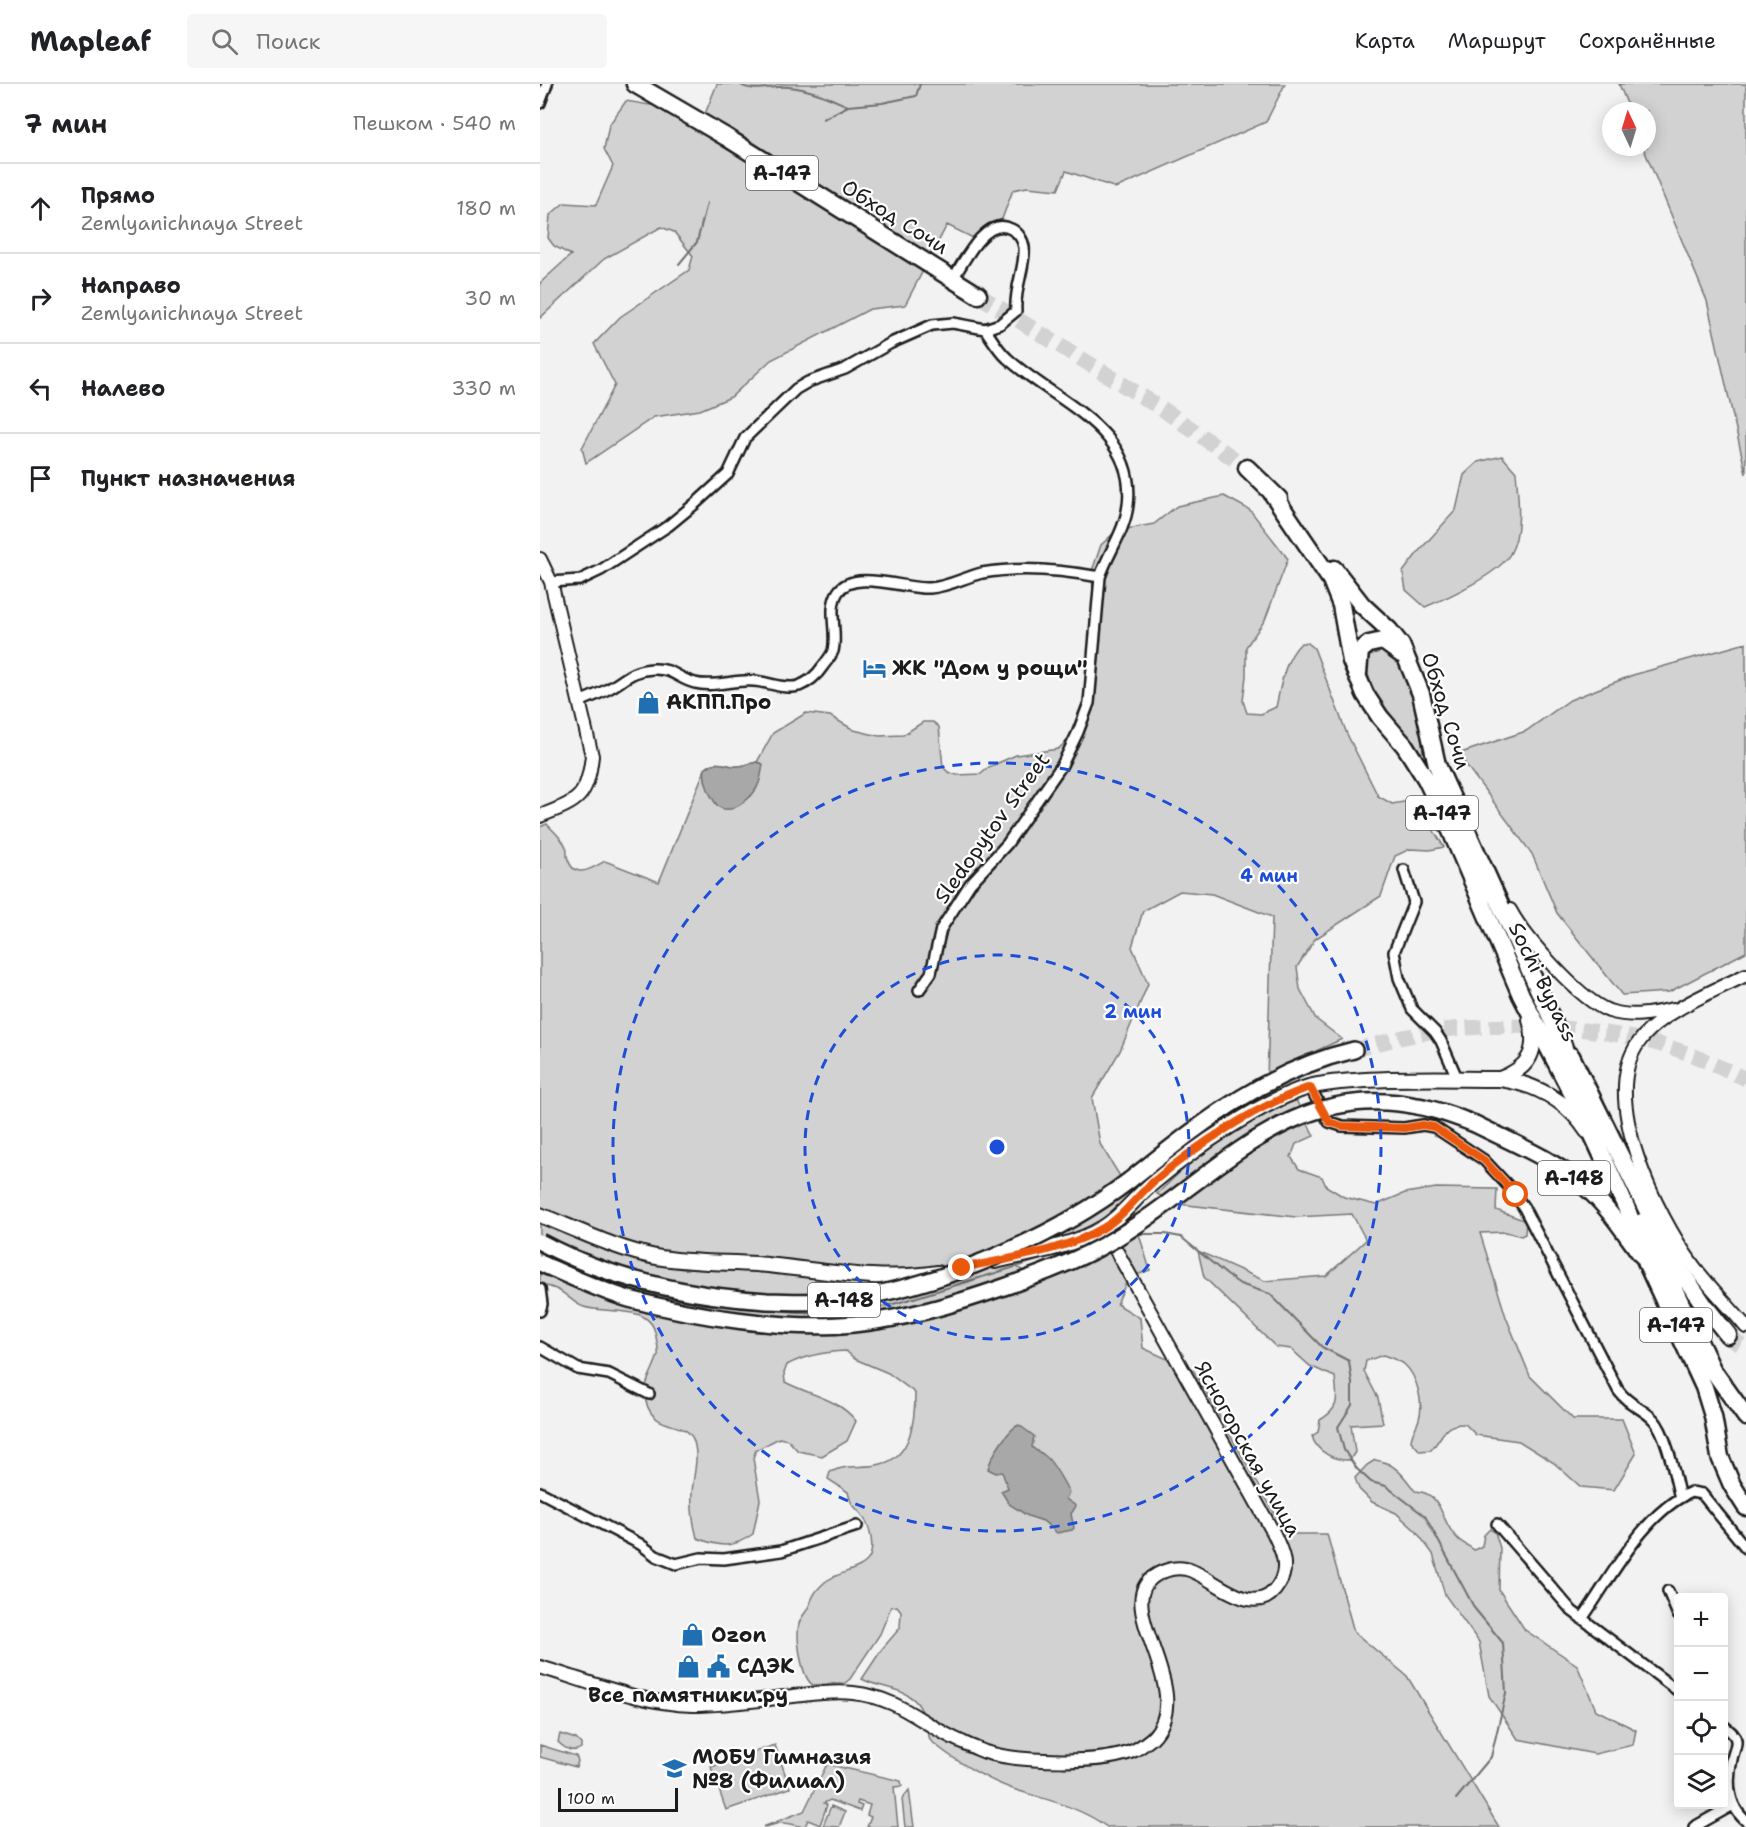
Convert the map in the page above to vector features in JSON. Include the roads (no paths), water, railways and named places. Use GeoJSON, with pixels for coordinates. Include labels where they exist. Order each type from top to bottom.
{"type":"FeatureCollection","features":[{"type":"Feature","properties":{"kind":"highway","name":"Обход Сочи"},"geometry":{"type":"LineString","coordinates":[[635,84],[726,137],[978,295]]}},
{"type":"Feature","properties":{"kind":"highway","name":"Обход Сочи"},"geometry":{"type":"LineString","coordinates":[[1248,468],[1291,511],[1362,605],[1395,636],[1421,694],[1437,765],[1560,1037]]}},
{"type":"Feature","properties":{"kind":"highway","name":"Sochi Bypass"},"geometry":{"type":"LineString","coordinates":[[1272,493],[1334,586],[1345,620],[1352,661],[1358,677],[1373,707],[1405,746],[1425,779],[1451,831],[1521,995],[1584,1116],[1626,1207],[1647,1264],[1704,1387],[1713,1416],[1720,1457],[1732,1485],[1746,1507]]}},
{"type":"Feature","properties":{"kind":"highway"},"geometry":{"type":"LineString","coordinates":[[1358,677],[1360,651],[1377,641],[1389,644],[1408,661]]}},
{"type":"Feature","properties":{"kind":"highway","name":"А-147"},"geometry":{"type":"LineString","coordinates":[[1560,1037],[1658,1232],[1678,1267],[1728,1335]]}},
{"type":"Feature","properties":{"kind":"highway","name":"А-147"},"geometry":{"type":"LineString","coordinates":[[1560,1037],[1567,1058],[1702,1350],[1722,1385],[1746,1417]]}},
{"type":"Feature","properties":{"kind":"main road","name":"А-147"},"geometry":{"type":"LineString","coordinates":[[1500,1079],[1520,1070],[1531,1053],[1533,1032],[1521,995]]}},
{"type":"Feature","properties":{"kind":"main road","name":"А-148"},"geometry":{"type":"LineString","coordinates":[[540,1242],[594,1266],[636,1280],[685,1292],[786,1302],[840,1300],[869,1295],[932,1278],[1012,1248],[1062,1225],[1130,1180],[1198,1126],[1251,1091],[1310,1063],[1354,1050]]}},
{"type":"Feature","properties":{"kind":"main road"},"geometry":{"type":"LineString","coordinates":[[540,1215],[624,1249],[658,1257],[866,1276],[908,1276],[962,1268],[1085,1237],[1117,1219],[1153,1182],[1202,1146],[1265,1106],[1310,1087],[1326,1083],[1380,1079],[1500,1079]]}},
{"type":"Feature","properties":{"kind":"main road","name":"А-147"},"geometry":{"type":"LineString","coordinates":[[1500,1079],[1532,1086],[1549,1094],[1581,1123],[1596,1146]]}},
{"type":"Feature","properties":{"kind":"main road","name":"А-148"},"geometry":{"type":"LineString","coordinates":[[540,1263],[586,1284],[629,1299],[681,1310],[778,1323],[819,1325],[898,1317],[967,1300],[1081,1256],[1150,1217],[1261,1135],[1305,1114],[1348,1103],[1394,1102],[1441,1111],[1475,1124],[1556,1164],[1585,1186],[1609,1212],[1647,1264]]}},
{"type":"Feature","properties":{"kind":"street"},"geometry":{"type":"LineString","coordinates":[[540,103],[547,84]]}},
{"type":"Feature","properties":{"kind":"street"},"geometry":{"type":"LineString","coordinates":[[551,582],[580,580],[594,574],[668,526],[728,474],[745,438],[796,389],[808,382],[844,369],[891,343],[932,325],[953,323],[985,329],[1000,324],[1016,311],[1015,293],[1024,255],[1021,237],[1010,228],[1003,226],[988,232],[974,245],[953,279]]}},
{"type":"Feature","properties":{"kind":"street","name":"Sledopytov Street"},"geometry":{"type":"LineString","coordinates":[[919,990],[931,973],[941,929],[970,884],[1007,844],[1062,765],[1078,732],[1089,703],[1100,577],[1122,528],[1128,507],[1124,463],[1116,445],[1081,413],[1008,358],[985,329]]}},
{"type":"Feature","properties":{"kind":"street"},"geometry":{"type":"LineString","coordinates":[[540,559],[551,582],[591,756],[587,785],[577,798],[540,816]]}},
{"type":"Feature","properties":{"kind":"street"},"geometry":{"type":"LineString","coordinates":[[579,702],[610,688],[639,670],[669,670],[685,679],[704,684],[753,681],[788,687],[807,682],[820,671],[831,655],[834,642],[834,602],[838,592],[844,586],[852,583],[872,581],[932,588],[983,573],[1027,570],[1071,572],[1100,577]]}},
{"type":"Feature","properties":{"kind":"street","name":"А-147"},"geometry":{"type":"LineString","coordinates":[[1478,860],[1490,874],[1514,918],[1525,933],[1594,1003],[1611,1011],[1634,1015],[1644,1015],[1683,1006]]}},
{"type":"Feature","properties":{"kind":"street"},"geometry":{"type":"LineString","coordinates":[[1404,870],[1414,902],[1394,952],[1403,991],[1412,1009],[1435,1032],[1449,1056],[1458,1080]]}},
{"type":"Feature","properties":{"kind":"street"},"geometry":{"type":"LineString","coordinates":[[1683,1006],[1746,975]]}},
{"type":"Feature","properties":{"kind":"street","name":"А-147"},"geometry":{"type":"LineString","coordinates":[[1683,1006],[1653,1027],[1634,1049],[1625,1081],[1627,1119],[1638,1158],[1674,1236],[1694,1266],[1746,1327]]}},
{"type":"Feature","properties":{"kind":"street"},"geometry":{"type":"LineString","coordinates":[[1310,1087],[1329,1122],[1342,1126],[1404,1128],[1429,1125],[1484,1160],[1512,1190],[1524,1208],[1618,1390],[1632,1406],[1651,1417],[1661,1431],[1680,1498]]}},
{"type":"Feature","properties":{"kind":"street","name":"Ясногорская улица"},"geometry":{"type":"LineString","coordinates":[[540,1667],[654,1701],[689,1705],[826,1692],[851,1692],[873,1696],[898,1705],[958,1741],[986,1752],[1014,1758],[1090,1760],[1136,1750],[1152,1737],[1159,1727],[1165,1713],[1167,1696],[1164,1678],[1141,1611],[1142,1596],[1153,1576],[1164,1571],[1185,1568],[1231,1594],[1245,1599],[1258,1599],[1270,1595],[1278,1587],[1283,1577],[1285,1564],[1273,1532],[1103,1228]]}},
{"type":"Feature","properties":{"kind":"street"},"geometry":{"type":"LineString","coordinates":[[540,1289],[542,1304],[540,1311]]}},
{"type":"Feature","properties":{"kind":"street"},"geometry":{"type":"LineString","coordinates":[[540,1347],[579,1370],[609,1374],[649,1394]]}},
{"type":"Feature","properties":{"kind":"street"},"geometry":{"type":"LineString","coordinates":[[1582,1619],[1611,1574],[1649,1525],[1680,1498],[1691,1492],[1696,1491],[1702,1494],[1746,1548]]}},
{"type":"Feature","properties":{"kind":"street"},"geometry":{"type":"LineString","coordinates":[[543,1493],[676,1564],[701,1558],[724,1559],[781,1551],[857,1526]]}},
{"type":"Feature","properties":{"kind":"street"},"geometry":{"type":"LineString","coordinates":[[1497,1524],[1565,1605],[1674,1688]]}},
{"type":"Feature","properties":{"kind":"street"},"geometry":{"type":"LineString","coordinates":[[1668,1591],[1674,1605]]}},
{"type":"Feature","properties":{"kind":"street"},"geometry":{"type":"LineString","coordinates":[[1728,1730],[1736,1740],[1729,1772],[1730,1794],[1736,1810],[1746,1821]]}},
{"type":"Feature","properties":{"kind":"street"},"geometry":{"type":"LineString","coordinates":[[1694,1827],[1746,1806]]}},
{"type":"Feature","properties":{"kind":"waterway"},"geometry":{"type":"LineString","coordinates":[[739,84],[751,88],[797,88],[820,94],[848,106]]}},
{"type":"Feature","properties":{"kind":"waterway"},"geometry":{"type":"LineString","coordinates":[[823,119],[848,106],[882,103],[916,96],[920,84]]}},
{"type":"Feature","properties":{"kind":"waterway"},"geometry":{"type":"LineString","coordinates":[[679,264],[697,242],[707,203]]}},
{"type":"Feature","properties":{"kind":"waterway"},"geometry":{"type":"LineString","coordinates":[[1114,1229],[1122,1224],[1124,1226]]}},
{"type":"Feature","properties":{"kind":"waterway"},"geometry":{"type":"LineString","coordinates":[[1133,1234],[1165,1234],[1181,1237],[1240,1284],[1270,1294],[1322,1347],[1349,1361],[1352,1405],[1338,1427],[1344,1450],[1357,1469],[1371,1482],[1386,1486],[1425,1516],[1475,1609],[1503,1643],[1506,1693],[1491,1757],[1456,1799]]}},
{"type":"Feature","properties":{"kind":"waterway"},"geometry":{"type":"LineString","coordinates":[[590,1273],[613,1283],[702,1304],[809,1313],[882,1307],[1084,1246],[1099,1238]]}},
{"type":"Feature","properties":{"kind":"waterway"},"geometry":{"type":"LineString","coordinates":[[540,1251],[557,1259]]}},
{"type":"Feature","properties":{"kind":"tunnel"},"geometry":{"type":"LineString","coordinates":[[978,295],[1164,410],[1247,468]]}},
{"type":"Feature","properties":{"kind":"tunnel"},"geometry":{"type":"LineString","coordinates":[[1354,1050],[1440,1030],[1512,1026],[1571,1029],[1601,1032],[1659,1044],[1687,1053],[1746,1079]]}},
{"type":"Feature","properties":{"kind":"tunnel"},"geometry":{"type":"LineString","coordinates":[[1728,1335],[1746,1350]]}},
{"type":"Feature","properties":{"kind":"place","name":"ЖК \"Дом у рощи\""},"geometry":{"type":"Point","coordinates":[874,668]}},
{"type":"Feature","properties":{"kind":"place","name":"АКПП.Про"},"geometry":{"type":"Point","coordinates":[648,702]}},
{"type":"Feature","properties":{"kind":"place","name":"Ozon"},"geometry":{"type":"Point","coordinates":[693,1635]}},
{"type":"Feature","properties":{"kind":"place","name":"СДЭК"},"geometry":{"type":"Point","coordinates":[719,1666]}},
{"type":"Feature","properties":{"kind":"place","name":"Все памятники.ру"},"geometry":{"type":"Point","coordinates":[688,1667]}},
{"type":"Feature","properties":{"kind":"place","name":"МОБУ Гимназия №8 (Филиал)"},"geometry":{"type":"Point","coordinates":[674,1769]}}]}
